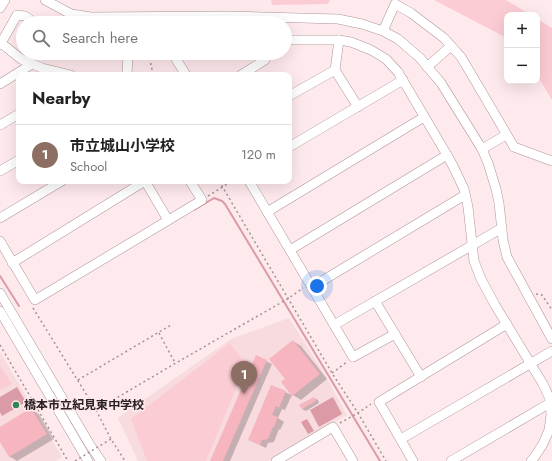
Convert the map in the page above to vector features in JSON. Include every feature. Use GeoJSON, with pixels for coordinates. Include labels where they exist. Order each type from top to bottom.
{"type":"FeatureCollection","features":[{"type":"Feature","properties":{"kind":"street"},"geometry":{"type":"LineString","coordinates":[[0,8],[6,0]]}},
{"type":"Feature","properties":{"kind":"street"},"geometry":{"type":"LineString","coordinates":[[45,0],[71,14],[84,16]]}},
{"type":"Feature","properties":{"kind":"street"},"geometry":{"type":"LineString","coordinates":[[383,31],[395,4],[411,13],[444,38],[470,72],[514,147],[552,161]]}},
{"type":"Feature","properties":{"kind":"street"},"geometry":{"type":"LineString","coordinates":[[16,17],[0,44],[16,55]]}},
{"type":"Feature","properties":{"kind":"street"},"geometry":{"type":"LineString","coordinates":[[292,17],[338,18],[383,31],[398,39],[420,58],[441,83],[482,149],[496,189],[507,257],[552,339]]}},
{"type":"Feature","properties":{"kind":"street"},"geometry":{"type":"LineString","coordinates":[[292,40],[339,40],[351,42],[371,50],[386,59],[398,72],[447,155],[461,183],[465,195],[468,207],[474,261],[481,279],[543,384],[550,399],[551,415],[549,430],[543,444],[530,461]]}},
{"type":"Feature","properties":{"kind":"street"},"geometry":{"type":"LineString","coordinates":[[339,40],[335,70],[358,107]]}},
{"type":"Feature","properties":{"kind":"street"},"geometry":{"type":"LineString","coordinates":[[427,67],[451,46]]}},
{"type":"Feature","properties":{"kind":"street"},"geometry":{"type":"LineString","coordinates":[[25,60],[42,68],[59,72]]}},
{"type":"Feature","properties":{"kind":"street"},"geometry":{"type":"LineString","coordinates":[[127,72],[128,60]]}},
{"type":"Feature","properties":{"kind":"street"},"geometry":{"type":"LineString","coordinates":[[177,60],[184,72]]}},
{"type":"Feature","properties":{"kind":"street"},"geometry":{"type":"LineString","coordinates":[[246,72],[265,60]]}},
{"type":"Feature","properties":{"kind":"street"},"geometry":{"type":"LineString","coordinates":[[19,72],[32,64]]}},
{"type":"Feature","properties":{"kind":"street"},"geometry":{"type":"LineString","coordinates":[[292,94],[335,70]]}},
{"type":"Feature","properties":{"kind":"street"},"geometry":{"type":"LineString","coordinates":[[0,84],[16,74]]}},
{"type":"Feature","properties":{"kind":"street"},"geometry":{"type":"LineString","coordinates":[[292,145],[403,80]]}},
{"type":"Feature","properties":{"kind":"street"},"geometry":{"type":"LineString","coordinates":[[0,125],[16,116]]}},
{"type":"Feature","properties":{"kind":"street"},"geometry":{"type":"LineString","coordinates":[[267,212],[424,117]]}},
{"type":"Feature","properties":{"kind":"street"},"geometry":{"type":"LineString","coordinates":[[482,149],[506,135]]}},
{"type":"Feature","properties":{"kind":"street"},"geometry":{"type":"LineString","coordinates":[[290,250],[447,155]]}},
{"type":"Feature","properties":{"kind":"street"},"geometry":{"type":"LineString","coordinates":[[0,172],[16,162]]}},
{"type":"Feature","properties":{"kind":"street"},"geometry":{"type":"LineString","coordinates":[[0,218],[57,184]]}},
{"type":"Feature","properties":{"kind":"street"},"geometry":{"type":"LineString","coordinates":[[12,263],[140,184]]}},
{"type":"Feature","properties":{"kind":"street"},"geometry":{"type":"LineString","coordinates":[[147,184],[168,220]]}},
{"type":"Feature","properties":{"kind":"street"},"geometry":{"type":"LineString","coordinates":[[0,241],[35,300],[202,200],[192,184]]}},
{"type":"Feature","properties":{"kind":"street"},"geometry":{"type":"LineString","coordinates":[[250,184],[353,357],[395,334]]}},
{"type":"Feature","properties":{"kind":"street"},"geometry":{"type":"LineString","coordinates":[[311,285],[465,195]]}},
{"type":"Feature","properties":{"kind":"street"},"geometry":{"type":"LineString","coordinates":[[334,325],[502,228]]}},
{"type":"Feature","properties":{"kind":"street"},"geometry":{"type":"LineString","coordinates":[[0,293],[101,461]]}},
{"type":"Feature","properties":{"kind":"street"},"geometry":{"type":"LineString","coordinates":[[375,301],[421,377]]}},
{"type":"Feature","properties":{"kind":"street"},"geometry":{"type":"LineString","coordinates":[[0,311],[88,461]]}},
{"type":"Feature","properties":{"kind":"street"},"geometry":{"type":"LineString","coordinates":[[414,461],[379,402],[507,324]]}},
{"type":"Feature","properties":{"kind":"street"},"geometry":{"type":"LineString","coordinates":[[401,439],[552,351]]}},
{"type":"Feature","properties":{"kind":"street"},"geometry":{"type":"LineString","coordinates":[[451,461],[550,403]]}},
{"type":"Feature","properties":{"kind":"street"},"geometry":{"type":"LineString","coordinates":[[276,461],[333,427],[353,461]]}},
{"type":"Feature","properties":{"kind":"path"},"geometry":{"type":"LineString","coordinates":[[150,60],[151,67],[154,72]]}},
{"type":"Feature","properties":{"kind":"path"},"geometry":{"type":"LineString","coordinates":[[220,184],[332,373],[358,413],[386,461]]}},
{"type":"Feature","properties":{"kind":"path"},"geometry":{"type":"LineString","coordinates":[[202,200],[227,184]]}},
{"type":"Feature","properties":{"kind":"path"},"geometry":{"type":"LineString","coordinates":[[96,410],[311,285]]}},
{"type":"Feature","properties":{"kind":"path"},"geometry":{"type":"LineString","coordinates":[[529,298],[536,294],[542,295],[552,310]]}},
{"type":"Feature","properties":{"kind":"path"},"geometry":{"type":"LineString","coordinates":[[35,300],[32,307],[78,380],[125,461]]}},
{"type":"Feature","properties":{"kind":"path"},"geometry":{"type":"LineString","coordinates":[[78,380],[171,325]]}},
{"type":"Feature","properties":{"kind":"path"},"geometry":{"type":"LineString","coordinates":[[158,333],[176,363]]}},
{"type":"Feature","properties":{"kind":"path"},"geometry":{"type":"LineString","coordinates":[[0,345],[68,461]]}},
{"type":"Feature","properties":{"kind":"path"},"geometry":{"type":"LineString","coordinates":[[332,373],[353,357]]}},
{"type":"Feature","properties":{"kind":"path"},"geometry":{"type":"LineString","coordinates":[[333,427],[377,400],[379,402]]}},
{"type":"Feature","properties":{"kind":"path"},"geometry":{"type":"LineString","coordinates":[[75,461],[111,439]]}},
{"type":"Feature","properties":{"kind":"shaded area"},"geometry":{"type":"Polygon","coordinates":[[[271,0],[330,0],[328,4],[272,5],[271,0]]]}},
{"type":"Feature","properties":{"kind":"shaded area"},"geometry":{"type":"Polygon","coordinates":[[[434,0],[506,0],[526,12],[504,12],[504,36],[434,0]]]}},
{"type":"Feature","properties":{"kind":"shaded area"},"geometry":{"type":"Polygon","coordinates":[[[540,21],[552,28],[552,100],[540,80],[540,21]]]}},
{"type":"Feature","properties":{"kind":"shaded area"},"geometry":{"type":"Polygon","coordinates":[[[289,318],[324,373],[347,415],[269,461],[138,461],[118,418],[231,339],[289,318]]]}},
{"type":"Feature","properties":{"kind":"shaded area"},"geometry":{"type":"Polygon","coordinates":[[[230,343],[242,360],[248,360],[206,461],[147,461],[131,419],[230,343]]]}},
{"type":"Feature","properties":{"kind":"shaded area","name":"橋本市立紀見東中学校"},"geometry":{"type":"Polygon","coordinates":[[[0,352],[62,457],[55,461],[0,461],[0,352]]]}},
{"type":"Feature","properties":{"kind":"shaded area"},"geometry":{"type":"Polygon","coordinates":[[[0,366],[12,384],[0,390],[0,366]]]}},
{"type":"Feature","properties":{"kind":"shaded area"},"geometry":{"type":"Polygon","coordinates":[[[17,387],[26,402],[2,416],[0,412],[0,397],[17,387]]]}},
{"type":"Feature","properties":{"kind":"shaded area"},"geometry":{"type":"Polygon","coordinates":[[[333,397],[342,414],[319,427],[310,410],[333,397]]]}},
{"type":"Feature","properties":{"kind":"shaded area"},"geometry":{"type":"Polygon","coordinates":[[[307,419],[314,431],[308,434],[301,422],[307,419]]]}},
{"type":"Feature","properties":{"kind":"building"},"geometry":{"type":"Polygon","coordinates":[[[293,340],[320,374],[292,396],[281,382],[285,379],[269,359],[293,340]]]}},
{"type":"Feature","properties":{"kind":"building"},"geometry":{"type":"Polygon","coordinates":[[[256,355],[267,360],[223,461],[210,461],[256,355]]]}},
{"type":"Feature","properties":{"kind":"building"},"geometry":{"type":"Polygon","coordinates":[[[271,385],[286,391],[279,408],[276,406],[272,415],[278,417],[274,427],[268,439],[262,440],[260,445],[248,440],[271,385]]]}},
{"type":"Feature","properties":{"kind":"building"},"geometry":{"type":"Polygon","coordinates":[[[314,397],[316,401],[302,409],[299,405],[314,397]]]}},
{"type":"Feature","properties":{"kind":"building"},"geometry":{"type":"Polygon","coordinates":[[[31,408],[47,434],[9,457],[0,442],[0,427],[31,408]]]}},
{"type":"Feature","properties":{"kind":"waterway"},"geometry":{"type":"LineString","coordinates":[[194,210],[214,198],[225,204],[380,461]]}},
{"type":"Feature","properties":{"kind":"waterway"},"geometry":{"type":"LineString","coordinates":[[0,276],[19,306]]}},
{"type":"Feature","properties":{"kind":"place","name":"市立城山小学校"},"geometry":{"type":"Point","coordinates":[244,394]}},
{"type":"Feature","properties":{"kind":"place","name":"橋本市立紀見東中学校"},"geometry":{"type":"Point","coordinates":[16,405]}}]}
